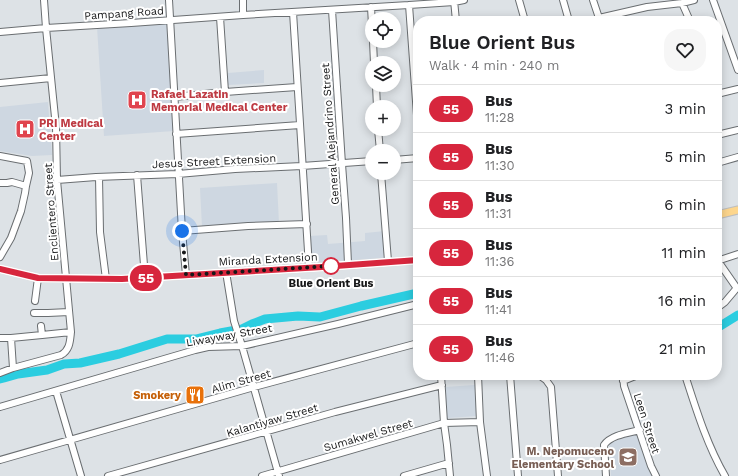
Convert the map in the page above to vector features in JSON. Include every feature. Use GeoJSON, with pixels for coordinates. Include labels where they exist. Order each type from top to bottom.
{"type":"FeatureCollection","features":[{"type":"Feature","properties":{"kind":"main road"},"geometry":{"type":"LineString","coordinates":[[722,214],[738,210]]}},
{"type":"Feature","properties":{"kind":"main road","name":"Miranda Extension"},"geometry":{"type":"LineString","coordinates":[[0,269],[38,278],[106,279],[145,278],[413,260]]}},
{"type":"Feature","properties":{"kind":"street","name":"Enclientero Street"},"geometry":{"type":"LineString","coordinates":[[0,373],[64,354],[68,348],[71,332],[57,180],[56,127],[44,0]]}},
{"type":"Feature","properties":{"kind":"street"},"geometry":{"type":"LineString","coordinates":[[168,0],[178,174],[186,275]]}},
{"type":"Feature","properties":{"kind":"street"},"geometry":{"type":"LineString","coordinates":[[242,15],[243,0]]}},
{"type":"Feature","properties":{"kind":"street","name":"Pampang Road"},"geometry":{"type":"LineString","coordinates":[[0,32],[220,16],[409,5],[464,0]]}},
{"type":"Feature","properties":{"kind":"street"},"geometry":{"type":"LineString","coordinates":[[520,0],[524,16]]}},
{"type":"Feature","properties":{"kind":"street"},"geometry":{"type":"LineString","coordinates":[[563,0],[568,16]]}},
{"type":"Feature","properties":{"kind":"street"},"geometry":{"type":"LineString","coordinates":[[593,0],[599,16]]}},
{"type":"Feature","properties":{"kind":"street"},"geometry":{"type":"LineString","coordinates":[[612,16],[647,7],[694,0]]}},
{"type":"Feature","properties":{"kind":"street"},"geometry":{"type":"LineString","coordinates":[[713,0],[719,16]]}},
{"type":"Feature","properties":{"kind":"street"},"geometry":{"type":"LineString","coordinates":[[454,1],[456,16]]}},
{"type":"Feature","properties":{"kind":"street"},"geometry":{"type":"LineString","coordinates":[[682,3],[688,16]]}},
{"type":"Feature","properties":{"kind":"street"},"geometry":{"type":"LineString","coordinates":[[409,5],[413,60]]}},
{"type":"Feature","properties":{"kind":"street"},"geometry":{"type":"LineString","coordinates":[[371,7],[371,12]]}},
{"type":"Feature","properties":{"kind":"street","name":"General Alejandrino Street"},"geometry":{"type":"LineString","coordinates":[[332,10],[348,264]]}},
{"type":"Feature","properties":{"kind":"street"},"geometry":{"type":"LineString","coordinates":[[293,12],[309,267]]}},
{"type":"Feature","properties":{"kind":"street"},"geometry":{"type":"LineString","coordinates":[[220,16],[225,92]]}},
{"type":"Feature","properties":{"kind":"street"},"geometry":{"type":"LineString","coordinates":[[722,25],[738,70]]}},
{"type":"Feature","properties":{"kind":"street"},"geometry":{"type":"LineString","coordinates":[[0,83],[51,78]]}},
{"type":"Feature","properties":{"kind":"street"},"geometry":{"type":"LineString","coordinates":[[174,97],[297,87]]}},
{"type":"Feature","properties":{"kind":"street"},"geometry":{"type":"LineString","coordinates":[[722,93],[738,90]]}},
{"type":"Feature","properties":{"kind":"street"},"geometry":{"type":"LineString","coordinates":[[176,134],[300,125]]}},
{"type":"Feature","properties":{"kind":"street"},"geometry":{"type":"LineString","coordinates":[[722,134],[738,130]]}},
{"type":"Feature","properties":{"kind":"street"},"geometry":{"type":"LineString","coordinates":[[0,156],[27,161],[29,173],[21,211],[11,238],[0,257]]}},
{"type":"Feature","properties":{"kind":"street"},"geometry":{"type":"LineString","coordinates":[[722,162],[738,157]]}},
{"type":"Feature","properties":{"kind":"street"},"geometry":{"type":"LineString","coordinates":[[401,159],[413,158]]}},
{"type":"Feature","properties":{"kind":"street","name":"Jesus Street Extension"},"geometry":{"type":"LineString","coordinates":[[57,180],[365,162]]}},
{"type":"Feature","properties":{"kind":"street"},"geometry":{"type":"LineString","coordinates":[[137,175],[145,278]]}},
{"type":"Feature","properties":{"kind":"street"},"geometry":{"type":"LineString","coordinates":[[99,177],[100,232],[106,279]]}},
{"type":"Feature","properties":{"kind":"street"},"geometry":{"type":"LineString","coordinates":[[382,180],[388,261]]}},
{"type":"Feature","properties":{"kind":"street"},"geometry":{"type":"LineString","coordinates":[[0,183],[7,184],[12,182],[26,186]]}},
{"type":"Feature","properties":{"kind":"street"},"geometry":{"type":"LineString","coordinates":[[182,231],[248,226],[307,224]]}},
{"type":"Feature","properties":{"kind":"street"},"geometry":{"type":"LineString","coordinates":[[722,259],[738,254]]}},
{"type":"Feature","properties":{"kind":"street"},"geometry":{"type":"LineString","coordinates":[[722,268],[736,287],[736,290],[722,304]]}},
{"type":"Feature","properties":{"kind":"street"},"geometry":{"type":"LineString","coordinates":[[226,272],[235,325],[279,474]]}},
{"type":"Feature","properties":{"kind":"street"},"geometry":{"type":"LineString","coordinates":[[35,301],[38,278]]}},
{"type":"Feature","properties":{"kind":"street","name":"Liwayway Street"},"geometry":{"type":"LineString","coordinates":[[0,407],[195,350],[208,347],[242,346],[413,305]]}},
{"type":"Feature","properties":{"kind":"street"},"geometry":{"type":"LineString","coordinates":[[34,313],[48,314],[69,312]]}},
{"type":"Feature","properties":{"kind":"street"},"geometry":{"type":"LineString","coordinates":[[41,326],[42,335]]}},
{"type":"Feature","properties":{"kind":"street"},"geometry":{"type":"LineString","coordinates":[[0,338],[71,332]]}},
{"type":"Feature","properties":{"kind":"street"},"geometry":{"type":"LineString","coordinates":[[11,338],[13,368]]}},
{"type":"Feature","properties":{"kind":"street","name":"Alim Street"},"geometry":{"type":"LineString","coordinates":[[0,460],[413,344]]}},
{"type":"Feature","properties":{"kind":"street"},"geometry":{"type":"LineString","coordinates":[[442,380],[444,423],[450,476]]}},
{"type":"Feature","properties":{"kind":"street"},"geometry":{"type":"LineString","coordinates":[[478,380],[480,422],[487,476]]}},
{"type":"Feature","properties":{"kind":"street"},"geometry":{"type":"LineString","coordinates":[[510,380],[518,476]]}},
{"type":"Feature","properties":{"kind":"street"},"geometry":{"type":"LineString","coordinates":[[546,380],[551,387],[558,476]]}},
{"type":"Feature","properties":{"kind":"street","name":"Leen Street"},"geometry":{"type":"LineString","coordinates":[[624,380],[651,466],[656,476]]}},
{"type":"Feature","properties":{"kind":"street"},"geometry":{"type":"LineString","coordinates":[[687,380],[710,444],[725,476]]}},
{"type":"Feature","properties":{"kind":"street","name":"Kalantiyaw Street"},"geometry":{"type":"LineString","coordinates":[[108,476],[335,412],[442,385]]}},
{"type":"Feature","properties":{"kind":"street"},"geometry":{"type":"LineString","coordinates":[[56,391],[81,476]]}},
{"type":"Feature","properties":{"kind":"street","name":"Sumakwel Street"},"geometry":{"type":"LineString","coordinates":[[262,476],[279,474],[444,423],[480,422]]}},
{"type":"Feature","properties":{"kind":"street"},"geometry":{"type":"LineString","coordinates":[[606,476],[604,445],[611,438],[640,430]]}},
{"type":"Feature","properties":{"kind":"street"},"geometry":{"type":"LineString","coordinates":[[404,476],[449,463]]}},
{"type":"Feature","properties":{"kind":"shaded area","name":"Rafael Lazatin Memorial Medical Center"},"geometry":{"type":"Polygon","coordinates":[[[168,22],[174,131],[104,136],[97,27],[168,22]]]}},
{"type":"Feature","properties":{"kind":"shaded area"},"geometry":{"type":"Polygon","coordinates":[[[264,70],[264,83],[228,85],[228,73],[264,70]]]}},
{"type":"Feature","properties":{"kind":"shaded area","name":"PRI Medical Center"},"geometry":{"type":"Polygon","coordinates":[[[48,102],[52,155],[32,156],[0,151],[0,107],[48,102]]]}},
{"type":"Feature","properties":{"kind":"shaded area"},"geometry":{"type":"Polygon","coordinates":[[[277,183],[279,223],[202,227],[200,188],[277,183]]]}},
{"type":"Feature","properties":{"kind":"shaded area"},"geometry":{"type":"Polygon","coordinates":[[[385,231],[387,258],[311,264],[309,236],[327,235],[328,244],[365,241],[365,233],[385,231]]]}},
{"type":"Feature","properties":{"kind":"shaded area"},"geometry":{"type":"Polygon","coordinates":[[[475,385],[477,416],[447,418],[445,387],[475,385]]]}},
{"type":"Feature","properties":{"kind":"shaded area","name":"M. Nepomuceno Elementary School"},"geometry":{"type":"Polygon","coordinates":[[[637,434],[655,476],[611,476],[609,443],[637,434]]]}},
{"type":"Feature","properties":{"kind":"waterway"},"geometry":{"type":"LineString","coordinates":[[0,379],[18,374],[47,370],[64,364],[80,363],[119,354],[167,339],[196,339],[242,329],[265,319],[298,316],[320,317],[413,294]]}},
{"type":"Feature","properties":{"kind":"waterway"},"geometry":{"type":"LineString","coordinates":[[722,325],[738,315]]}},
{"type":"Feature","properties":{"kind":"bus line","name":"55"},"geometry":{"type":"LineString","coordinates":[[0,269],[38,278],[122,279],[413,260]]}},
{"type":"Feature","properties":{"kind":"place","name":"Rafael Lazatin Memorial Medical Center"},"geometry":{"type":"Point","coordinates":[137,100]}},
{"type":"Feature","properties":{"kind":"place","name":"PRI Medical Center"},"geometry":{"type":"Point","coordinates":[25,129]}},
{"type":"Feature","properties":{"kind":"place","name":"Blue Orient Bus"},"geometry":{"type":"Point","coordinates":[331,266]}},
{"type":"Feature","properties":{"kind":"place","name":"Smokery"},"geometry":{"type":"Point","coordinates":[195,395]}},
{"type":"Feature","properties":{"kind":"place","name":"M. Nepomuceno Elementary School"},"geometry":{"type":"Point","coordinates":[628,457]}},
{"type":"Feature","properties":{"kind":"route"},"geometry":{"type":"LineString","coordinates":[[182,231],[186,275],[331,266]]}}]}
